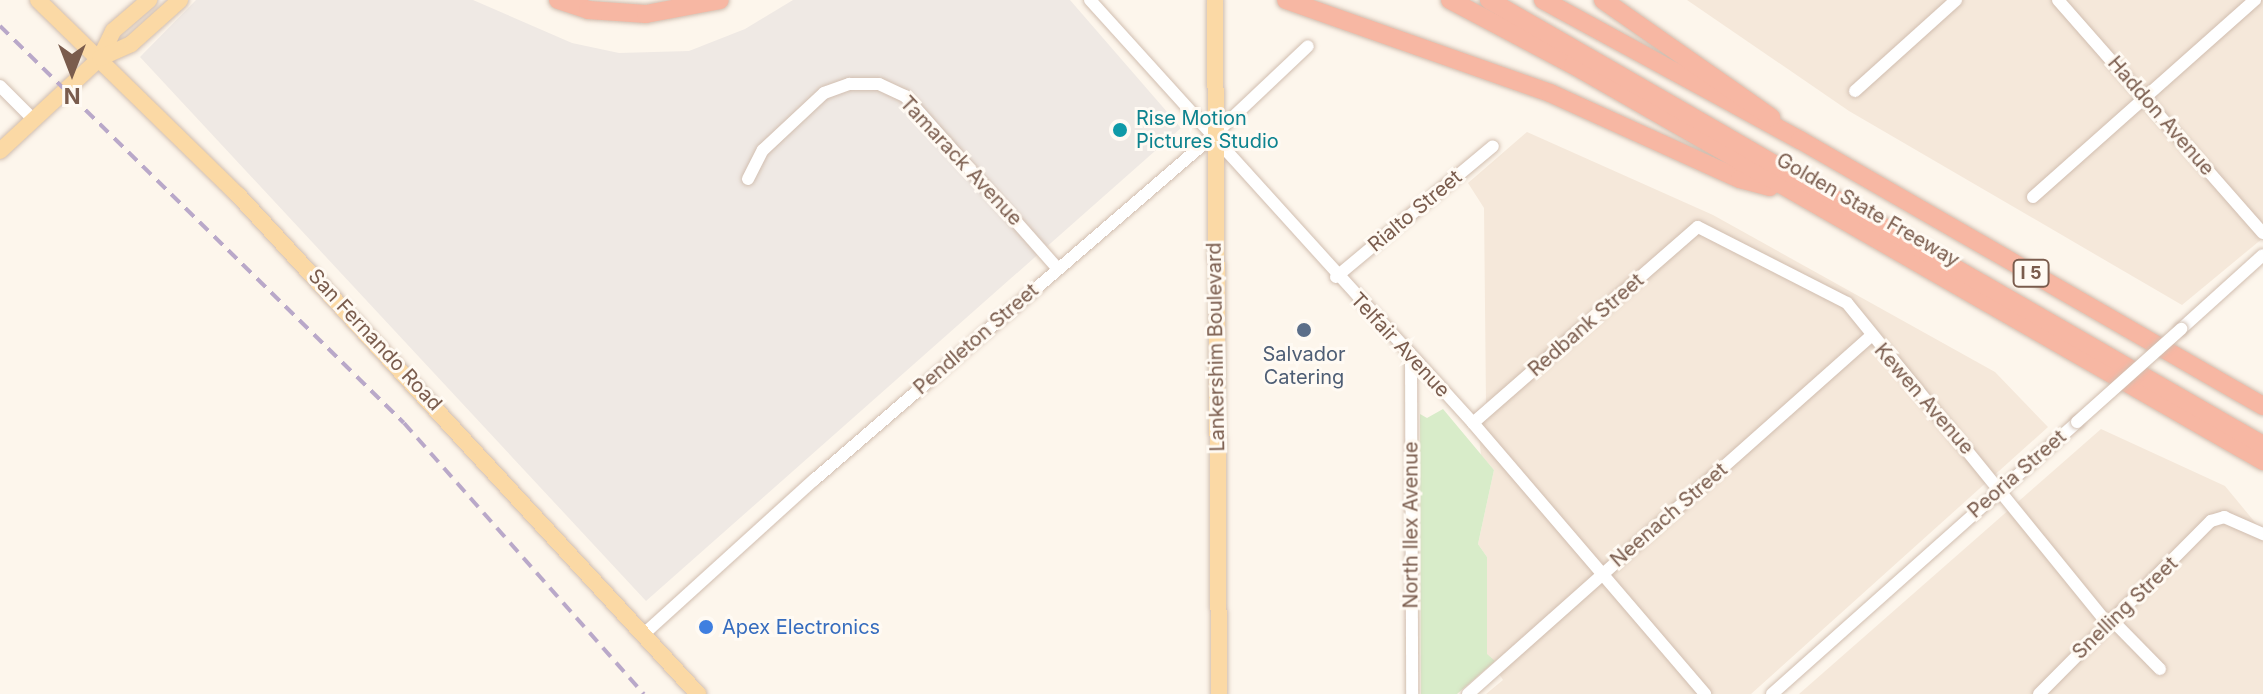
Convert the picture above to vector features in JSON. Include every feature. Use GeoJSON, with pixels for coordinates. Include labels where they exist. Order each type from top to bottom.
{"type":"FeatureCollection","features":[{"type":"Feature","properties":{"kind":"highway"},"geometry":{"type":"LineString","coordinates":[[558,0],[588,10],[646,14],[720,0]]}},
{"type":"Feature","properties":{"kind":"highway"},"geometry":{"type":"LineString","coordinates":[[575,0],[632,0]]}},
{"type":"Feature","properties":{"kind":"highway"},"geometry":{"type":"LineString","coordinates":[[1286,0],[1550,93],[1740,179],[1796,194]]}},
{"type":"Feature","properties":{"kind":"highway","name":"Golden State Freeway"},"geometry":{"type":"LineString","coordinates":[[1450,0],[2263,461]]}},
{"type":"Feature","properties":{"kind":"highway"},"geometry":{"type":"LineString","coordinates":[[1489,0],[2263,445]]}},
{"type":"Feature","properties":{"kind":"highway"},"geometry":{"type":"LineString","coordinates":[[1507,0],[2263,435]]}},
{"type":"Feature","properties":{"kind":"highway","name":"Golden State Freeway"},"geometry":{"type":"LineString","coordinates":[[1543,0],[1800,140],[2263,406]]}},
{"type":"Feature","properties":{"kind":"highway"},"geometry":{"type":"LineString","coordinates":[[1603,0],[1800,140]]}},
{"type":"Feature","properties":{"kind":"main road","name":"San Fernando Road"},"geometry":{"type":"LineString","coordinates":[[38,0],[238,195],[698,694]]}},
{"type":"Feature","properties":{"kind":"main road"},"geometry":{"type":"LineString","coordinates":[[100,58],[113,31],[149,0]]}},
{"type":"Feature","properties":{"kind":"main road"},"geometry":{"type":"LineString","coordinates":[[0,151],[100,58],[131,44],[180,0]]}},
{"type":"Feature","properties":{"kind":"main road","name":"Lankershim Boulevard"},"geometry":{"type":"LineString","coordinates":[[1215,0],[1219,694]]}},
{"type":"Feature","properties":{"kind":"street","name":"Telfair Avenue"},"geometry":{"type":"LineString","coordinates":[[1090,0],[1214,135],[1336,277],[1473,423],[1705,694]]}},
{"type":"Feature","properties":{"kind":"street"},"geometry":{"type":"LineString","coordinates":[[1855,91],[1956,0]]}},
{"type":"Feature","properties":{"kind":"street","name":"Haddon Avenue"},"geometry":{"type":"LineString","coordinates":[[2058,0],[2263,233]]}},
{"type":"Feature","properties":{"kind":"street"},"geometry":{"type":"LineString","coordinates":[[2033,197],[2255,0]]}},
{"type":"Feature","properties":{"kind":"street","name":"Pendleton Street"},"geometry":{"type":"LineString","coordinates":[[645,633],[1057,268],[1214,135],[1308,46]]}},
{"type":"Feature","properties":{"kind":"street","name":"Tamarack Avenue"},"geometry":{"type":"LineString","coordinates":[[748,179],[763,150],[824,93],[849,84],[879,84],[905,96],[1057,268]]}},
{"type":"Feature","properties":{"kind":"street"},"geometry":{"type":"LineString","coordinates":[[0,86],[34,120]]}},
{"type":"Feature","properties":{"kind":"street","name":"Rialto Street"},"geometry":{"type":"LineString","coordinates":[[1336,277],[1493,146]]}},
{"type":"Feature","properties":{"kind":"street","name":"Kewen Avenue"},"geometry":{"type":"LineString","coordinates":[[1698,227],[1847,303],[1871,336],[2109,621],[2160,669]]}},
{"type":"Feature","properties":{"kind":"street","name":"Redbank Street"},"geometry":{"type":"LineString","coordinates":[[1473,423],[1698,227]]}},
{"type":"Feature","properties":{"kind":"street","name":"Peoria Street"},"geometry":{"type":"LineString","coordinates":[[1772,694],[2263,255]]}},
{"type":"Feature","properties":{"kind":"street","name":"Neenach Street"},"geometry":{"type":"LineString","coordinates":[[1468,694],[1871,336]]}},
{"type":"Feature","properties":{"kind":"street","name":"North Ilex Avenue"},"geometry":{"type":"LineString","coordinates":[[1411,357],[1412,694]]}},
{"type":"Feature","properties":{"kind":"street","name":"Snelling Street"},"geometry":{"type":"LineString","coordinates":[[2039,694],[2211,521],[2224,517],[2263,534]]}},
{"type":"Feature","properties":{"kind":"shaded area"},"geometry":{"type":"Polygon","coordinates":[[[196,0],[473,0],[572,43],[619,53],[689,51],[745,29],[793,0],[1070,0],[1181,128],[646,601],[140,57],[196,0]]]}},
{"type":"Feature","properties":{"kind":"shaded area"},"geometry":{"type":"Polygon","coordinates":[[[1687,0],[2263,0],[2263,238],[2182,305],[1849,111],[1687,0]]]}},
{"type":"Feature","properties":{"kind":"shaded area"},"geometry":{"type":"Polygon","coordinates":[[[1527,132],[1713,215],[1995,372],[2048,427],[1751,694],[1486,694],[1503,680],[1487,655],[1487,557],[1478,544],[1494,470],[1481,455],[1476,411],[1486,404],[1484,208],[1468,183],[1527,132]]]}},
{"type":"Feature","properties":{"kind":"shaded area"},"geometry":{"type":"Polygon","coordinates":[[[2101,429],[2225,486],[2263,532],[2263,694],[1799,694],[2101,429]]]}},
{"type":"Feature","properties":{"kind":"green space"},"geometry":{"type":"Polygon","coordinates":[[[1443,409],[1494,470],[1478,544],[1487,557],[1487,654],[1495,661],[1457,694],[1421,694],[1420,414],[1427,418],[1443,409]]]}},
{"type":"Feature","properties":{"kind":"railway"},"geometry":{"type":"LineString","coordinates":[[0,26],[404,423],[644,694]]}},
{"type":"Feature","properties":{"kind":"place","name":"Rise Motion Pictures Studio"},"geometry":{"type":"Point","coordinates":[1120,130]}},
{"type":"Feature","properties":{"kind":"place","name":"Salvador Catering"},"geometry":{"type":"Point","coordinates":[1304,330]}},
{"type":"Feature","properties":{"kind":"place","name":"Apex Electronics"},"geometry":{"type":"Point","coordinates":[706,627]}}]}
